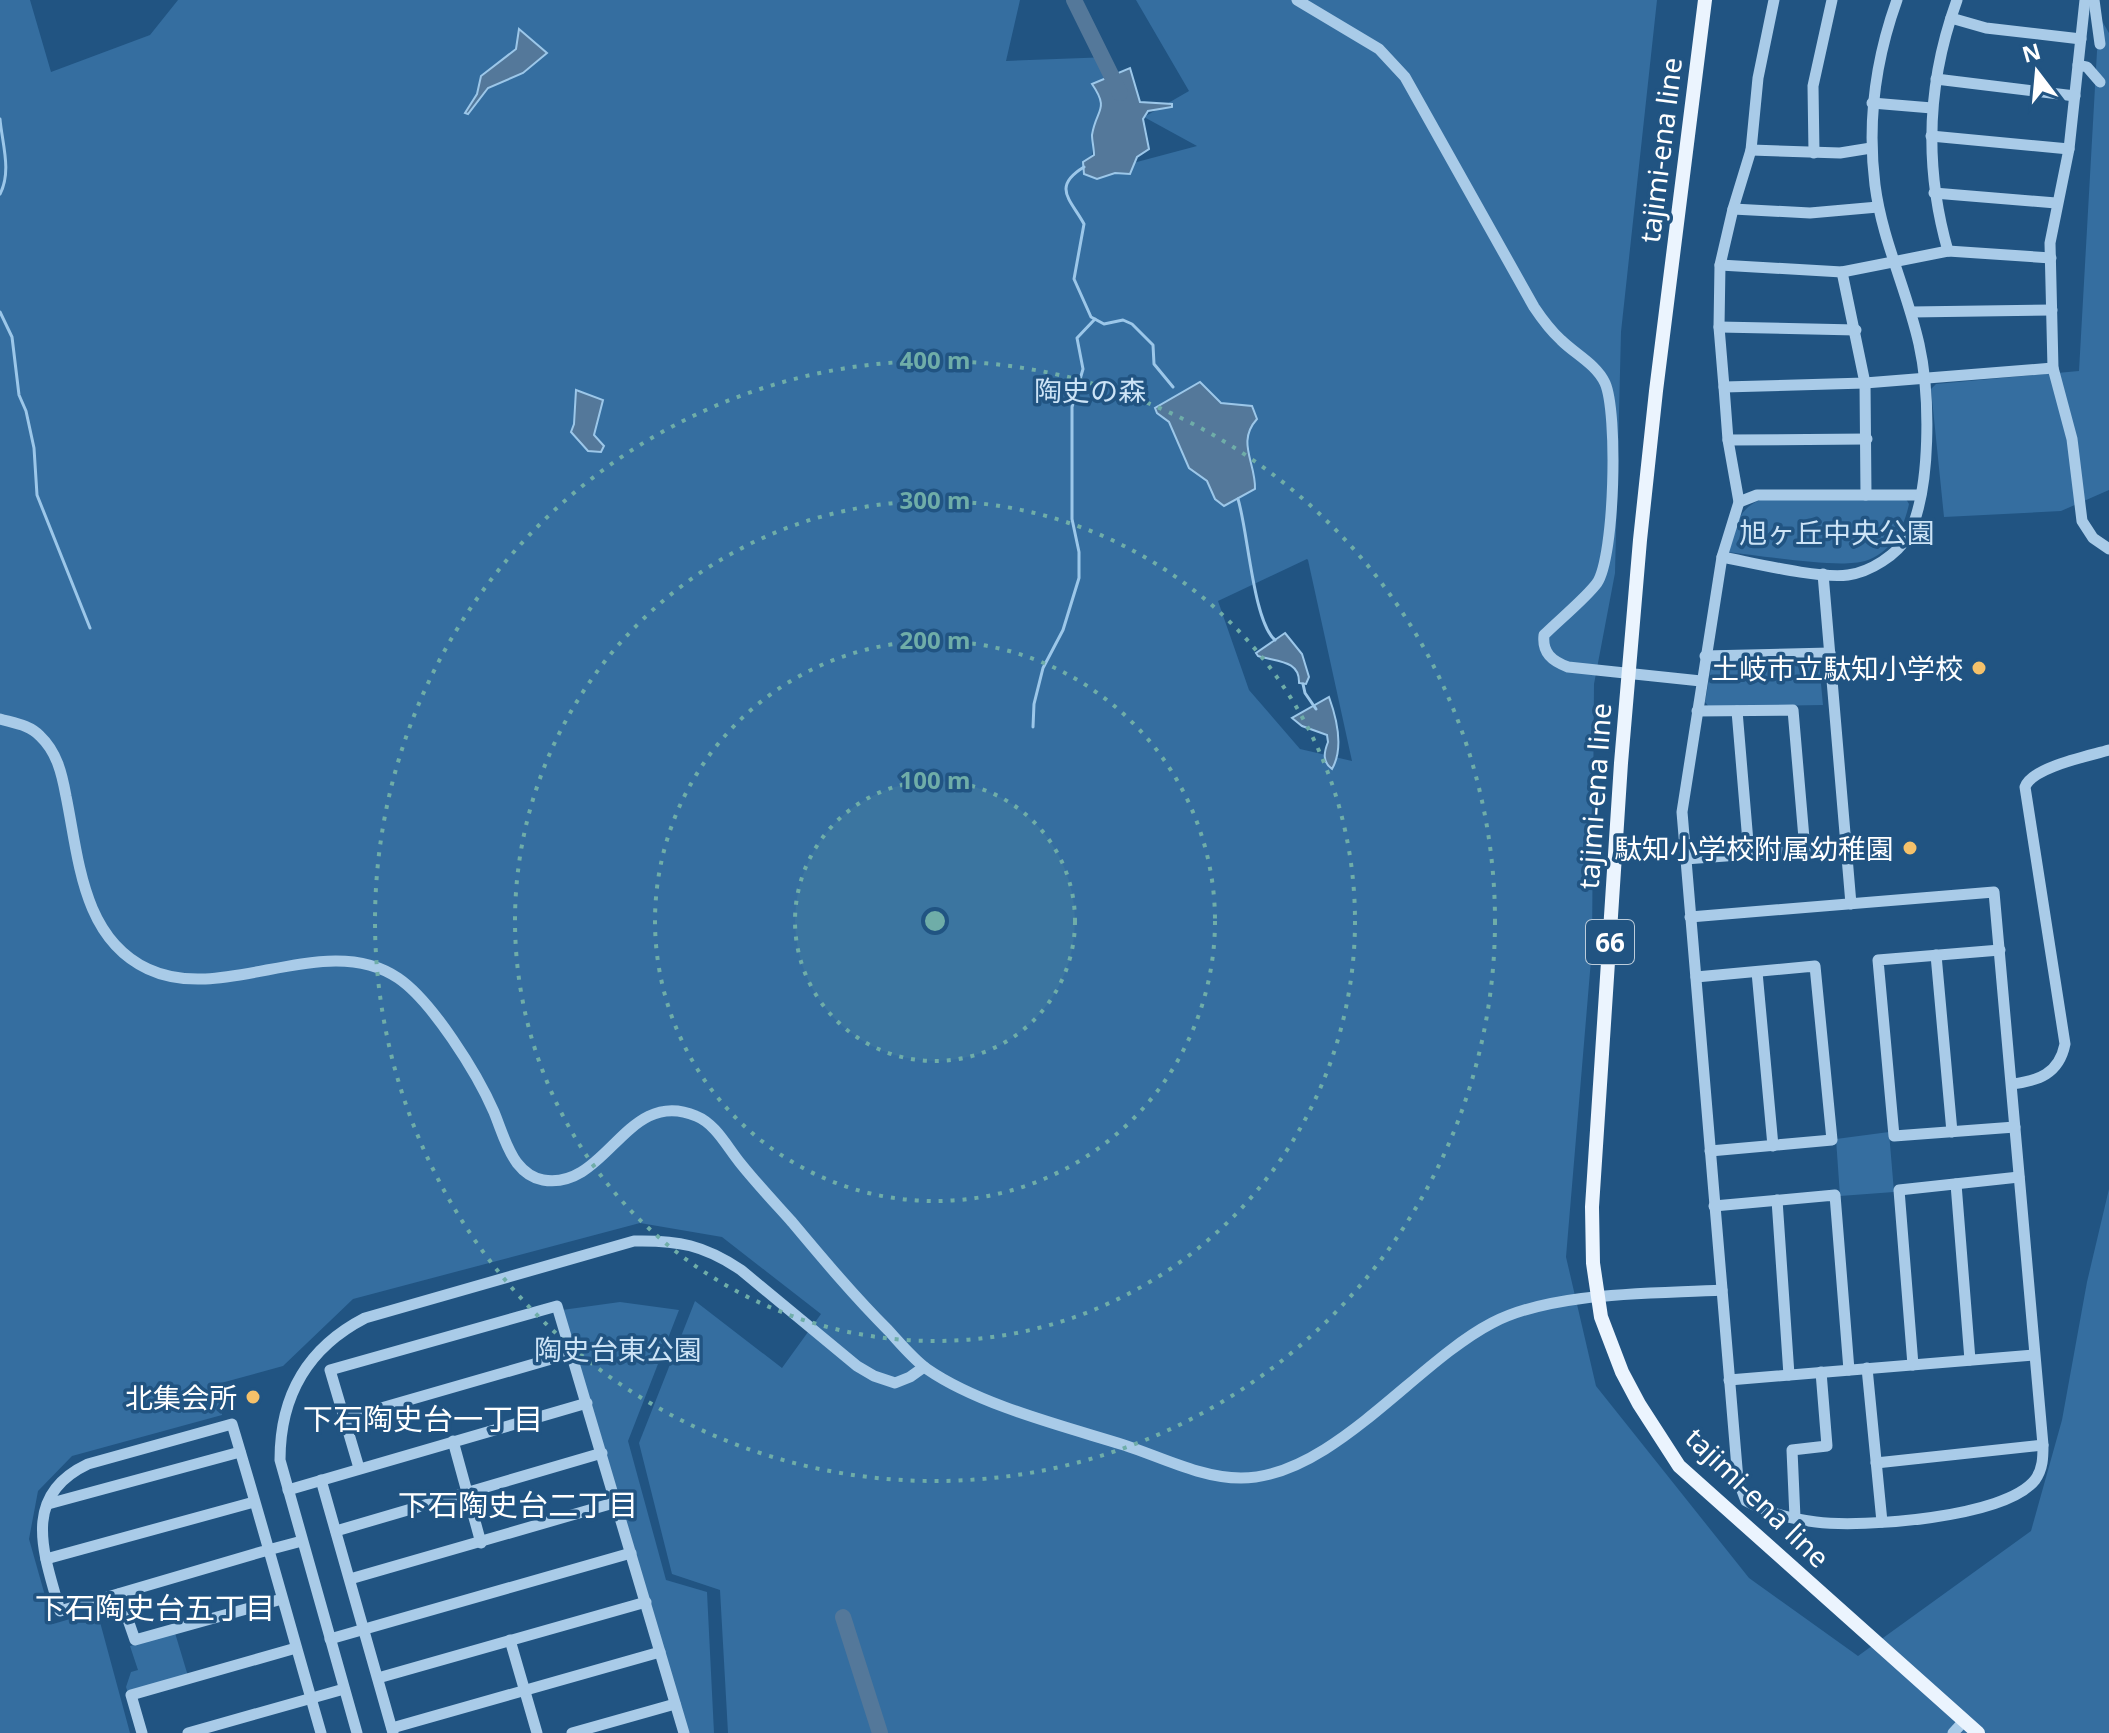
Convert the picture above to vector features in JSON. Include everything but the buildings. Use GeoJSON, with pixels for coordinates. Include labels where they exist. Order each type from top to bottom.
{"type":"FeatureCollection","features":[{"type":"Feature","properties":{"kind":"main road","name":"tajimi-ena line"},"geometry":{"type":"LineString","coordinates":[[1705,0],[1656,391],[1621,763],[1592,1207],[1596,1297],[1622,1372],[1657,1435],[1679,1466],[1978,1733]]}},
{"type":"Feature","properties":{"kind":"street"},"geometry":{"type":"LineString","coordinates":[[1297,0],[1379,49],[1405,77],[1534,307],[1553,332],[1595,369],[1605,384],[1610,406],[1613,473],[1606,562],[1597,583],[1544,635],[1543,644],[1548,654],[1556,663],[1568,667],[1701,681]]}},
{"type":"Feature","properties":{"kind":"street"},"geometry":{"type":"LineString","coordinates":[[1690,917],[1994,892],[2043,1445],[2039,1473],[2027,1488],[1971,1511],[1846,1524],[1795,1518],[1763,1510],[1746,1501],[1740,1491],[1714,1206],[1685,859],[1682,812],[1722,557],[1739,502],[1728,440],[1719,327],[1720,265],[1751,150],[1758,78],[1774,0]]}},
{"type":"Feature","properties":{"kind":"street"},"geometry":{"type":"LineString","coordinates":[[1814,153],[1813,86],[1832,0]]}},
{"type":"Feature","properties":{"kind":"street"},"geometry":{"type":"LineString","coordinates":[[1722,557],[1848,576],[1878,564],[1906,539],[1919,495],[1927,423],[1925,377],[1911,312],[1878,207],[1871,148],[1872,103],[1885,34],[1897,0]]}},
{"type":"Feature","properties":{"kind":"street"},"geometry":{"type":"LineString","coordinates":[[1948,251],[1934,193],[1932,108],[1936,79],[1957,0]]}},
{"type":"Feature","properties":{"kind":"street"},"geometry":{"type":"LineString","coordinates":[[2085,0],[2069,149],[2050,243],[2053,368],[2072,439],[2082,521],[2093,538],[2109,549]]}},
{"type":"Feature","properties":{"kind":"street"},"geometry":{"type":"LineString","coordinates":[[2094,0],[2100,44]]}},
{"type":"Feature","properties":{"kind":"street"},"geometry":{"type":"LineString","coordinates":[[1951,18],[1986,28],[2081,39]]}},
{"type":"Feature","properties":{"kind":"street"},"geometry":{"type":"LineString","coordinates":[[2078,65],[2087,67],[2100,82]]}},
{"type":"Feature","properties":{"kind":"street"},"geometry":{"type":"LineString","coordinates":[[1936,79],[2075,96]]}},
{"type":"Feature","properties":{"kind":"street"},"geometry":{"type":"LineString","coordinates":[[1872,103],[1932,108]]}},
{"type":"Feature","properties":{"kind":"street"},"geometry":{"type":"LineString","coordinates":[[1931,136],[2069,149]]}},
{"type":"Feature","properties":{"kind":"street"},"geometry":{"type":"LineString","coordinates":[[1751,150],[1840,153],[1871,148]]}},
{"type":"Feature","properties":{"kind":"street"},"geometry":{"type":"LineString","coordinates":[[1934,193],[2056,203]]}},
{"type":"Feature","properties":{"kind":"street"},"geometry":{"type":"LineString","coordinates":[[1733,209],[1810,213],[1878,207]]}},
{"type":"Feature","properties":{"kind":"street"},"geometry":{"type":"LineString","coordinates":[[1720,265],[1842,272],[1948,251],[2051,258]]}},
{"type":"Feature","properties":{"kind":"street"},"geometry":{"type":"LineString","coordinates":[[1842,272],[1865,383],[1866,495]]}},
{"type":"Feature","properties":{"kind":"street"},"geometry":{"type":"LineString","coordinates":[[1911,312],[2052,310]]}},
{"type":"Feature","properties":{"kind":"street"},"geometry":{"type":"LineString","coordinates":[[1719,327],[1856,330]]}},
{"type":"Feature","properties":{"kind":"street"},"geometry":{"type":"LineString","coordinates":[[1724,387],[1865,383],[2053,368]]}},
{"type":"Feature","properties":{"kind":"street"},"geometry":{"type":"LineString","coordinates":[[1728,440],[1867,439]]}},
{"type":"Feature","properties":{"kind":"street"},"geometry":{"type":"LineString","coordinates":[[1739,502],[1757,495],[1919,495]]}},
{"type":"Feature","properties":{"kind":"street"},"geometry":{"type":"LineString","coordinates":[[1823,574],[1851,904]]}},
{"type":"Feature","properties":{"kind":"street"},"geometry":{"type":"LineString","coordinates":[[1705,656],[1830,653]]}},
{"type":"Feature","properties":{"kind":"street"},"geometry":{"type":"LineString","coordinates":[[1685,859],[1805,850],[1793,710],[1697,711]]}},
{"type":"Feature","properties":{"kind":"street"},"geometry":{"type":"LineString","coordinates":[[1737,711],[1749,854]]}},
{"type":"Feature","properties":{"kind":"street"},"geometry":{"type":"LineString","coordinates":[[0,719],[29,728],[42,737],[53,753],[62,773],[87,898],[110,941],[148,969],[194,979],[357,961],[397,977],[422,1000],[480,1082],[509,1150],[518,1166],[533,1178],[550,1182],[569,1180],[589,1168],[641,1118],[665,1110],[701,1117],[715,1129],[739,1162],[866,1308],[924,1367],[965,1390],[996,1402],[1205,1473],[1240,1478],[1263,1476],[1304,1462],[1487,1325],[1509,1315],[1596,1297],[1722,1290]]}},
{"type":"Feature","properties":{"kind":"street"},"geometry":{"type":"LineString","coordinates":[[2012,1084],[2044,1078],[2058,1063],[2065,1044],[2025,787],[2027,780],[2039,772],[2109,750]]}},
{"type":"Feature","properties":{"kind":"street"},"geometry":{"type":"LineString","coordinates":[[2000,950],[1878,960],[1880,989],[1894,1136],[2015,1127]]}},
{"type":"Feature","properties":{"kind":"street"},"geometry":{"type":"LineString","coordinates":[[1936,955],[1952,1132]]}},
{"type":"Feature","properties":{"kind":"street"},"geometry":{"type":"LineString","coordinates":[[1696,977],[1815,966],[1832,1140],[1710,1151]]}},
{"type":"Feature","properties":{"kind":"street"},"geometry":{"type":"LineString","coordinates":[[1757,972],[1773,1146]]}},
{"type":"Feature","properties":{"kind":"street"},"geometry":{"type":"LineString","coordinates":[[1913,1365],[1899,1190],[2019,1177]]}},
{"type":"Feature","properties":{"kind":"street"},"geometry":{"type":"LineString","coordinates":[[1956,1184],[1970,1360]]}},
{"type":"Feature","properties":{"kind":"street"},"geometry":{"type":"LineString","coordinates":[[1714,1206],[1835,1195],[1849,1370]]}},
{"type":"Feature","properties":{"kind":"street"},"geometry":{"type":"LineString","coordinates":[[1777,1200],[1789,1375]]}},
{"type":"Feature","properties":{"kind":"street"},"geometry":{"type":"LineString","coordinates":[[357,1733],[280,1460],[280,1436],[293,1389],[313,1358],[343,1329],[365,1318],[634,1241],[668,1240],[693,1245],[721,1256],[857,1366],[874,1376],[895,1383],[924,1367]]}},
{"type":"Feature","properties":{"kind":"street"},"geometry":{"type":"LineString","coordinates":[[359,1468],[330,1370],[557,1306],[684,1733]]}},
{"type":"Feature","properties":{"kind":"street"},"geometry":{"type":"LineString","coordinates":[[343,1419],[572,1353]]}},
{"type":"Feature","properties":{"kind":"street"},"geometry":{"type":"LineString","coordinates":[[1729,1380],[2034,1355]]}},
{"type":"Feature","properties":{"kind":"street"},"geometry":{"type":"LineString","coordinates":[[1867,1368],[1882,1522]]}},
{"type":"Feature","properties":{"kind":"street"},"geometry":{"type":"LineString","coordinates":[[1795,1518],[1792,1450],[1827,1446],[1821,1372]]}},
{"type":"Feature","properties":{"kind":"street"},"geometry":{"type":"LineString","coordinates":[[288,1490],[587,1403]]}},
{"type":"Feature","properties":{"kind":"street"},"geometry":{"type":"LineString","coordinates":[[302,1541],[268,1550],[60,1611],[41,1540],[48,1504],[55,1487],[68,1473],[88,1464],[232,1424],[254,1502],[268,1550],[296,1648],[321,1733]]}},
{"type":"Feature","properties":{"kind":"street"},"geometry":{"type":"LineString","coordinates":[[453,1441],[481,1543]]}},
{"type":"Feature","properties":{"kind":"street"},"geometry":{"type":"LineString","coordinates":[[1876,1463],[2043,1445]]}},
{"type":"Feature","properties":{"kind":"street"},"geometry":{"type":"LineString","coordinates":[[48,1504],[240,1452]]}},
{"type":"Feature","properties":{"kind":"street"},"geometry":{"type":"LineString","coordinates":[[336,1531],[602,1453]]}},
{"type":"Feature","properties":{"kind":"street"},"geometry":{"type":"LineString","coordinates":[[321,1480],[392,1731],[660,1652]]}},
{"type":"Feature","properties":{"kind":"street"},"geometry":{"type":"LineString","coordinates":[[46,1559],[254,1502]]}},
{"type":"Feature","properties":{"kind":"street"},"geometry":{"type":"LineString","coordinates":[[350,1579],[617,1502]]}},
{"type":"Feature","properties":{"kind":"street"},"geometry":{"type":"LineString","coordinates":[[330,1639],[631,1553]]}},
{"type":"Feature","properties":{"kind":"street"},"geometry":{"type":"LineString","coordinates":[[119,1594],[135,1640],[282,1599]]}},
{"type":"Feature","properties":{"kind":"street"},"geometry":{"type":"LineString","coordinates":[[378,1678],[646,1602]]}},
{"type":"Feature","properties":{"kind":"street"},"geometry":{"type":"LineString","coordinates":[[510,1640],[537,1733]]}},
{"type":"Feature","properties":{"kind":"street"},"geometry":{"type":"LineString","coordinates":[[142,1733],[131,1695],[296,1648]]}},
{"type":"Feature","properties":{"kind":"street"},"geometry":{"type":"LineString","coordinates":[[188,1733],[344,1689]]}},
{"type":"Feature","properties":{"kind":"street"},"geometry":{"type":"LineString","coordinates":[[572,1733],[675,1704]]}},
{"type":"Feature","properties":{"kind":"street"},"geometry":{"type":"LineString","coordinates":[[1953,1733],[1964,1721]]}},
{"type":"Feature","properties":{"kind":"green space","name":"陶史の森"},"geometry":{"type":"Polygon","coordinates":[[[0,0],[30,0],[51,72],[150,35],[178,0],[1020,0],[1006,61],[1110,57],[1088,175],[1197,146],[1144,117],[1189,91],[1136,0],[1657,0],[1621,332],[1615,573],[1594,684],[1592,948],[1566,1257],[1596,1386],[1749,1578],[1858,1656],[2031,1531],[2062,1420],[2087,1282],[2109,1189],[2109,1733],[728,1733],[720,1590],[672,1574],[639,1443],[695,1301],[782,1368],[821,1314],[722,1237],[640,1223],[353,1299],[283,1366],[221,1383],[222,1415],[72,1456],[38,1491],[29,1539],[53,1624],[97,1611],[130,1733],[0,1733],[0,0]],[[1308,560],[1218,601],[1249,690],[1300,749],[1352,761],[1308,560]]]}},
{"type":"Feature","properties":{"kind":"green space"},"geometry":{"type":"Polygon","coordinates":[[[2099,16],[2109,33],[2109,490],[2061,511],[1944,517],[1931,389],[1936,384],[2079,371],[2099,16]]]}},
{"type":"Feature","properties":{"kind":"green space","name":"旭ヶ丘中央公園"},"geometry":{"type":"Polygon","coordinates":[[[1906,499],[1909,504],[1907,513],[1895,538],[1882,552],[1865,561],[1818,562],[1727,552],[1741,515],[1760,500],[1906,499]]]}},
{"type":"Feature","properties":{"kind":"green space"},"geometry":{"type":"Polygon","coordinates":[[[1813,657],[1819,663],[1823,705],[1709,707],[1705,702],[1712,662],[1715,660],[1813,657]]]}},
{"type":"Feature","properties":{"kind":"green space"},"geometry":{"type":"Polygon","coordinates":[[[1889,1132],[1894,1192],[1840,1196],[1836,1139],[1889,1132]]]}},
{"type":"Feature","properties":{"kind":"green space","name":"陶史台東公園"},"geometry":{"type":"Polygon","coordinates":[[[620,1302],[679,1310],[628,1441],[666,1580],[707,1592],[714,1733],[687,1733],[562,1310],[620,1302]]]}},
{"type":"Feature","properties":{"kind":"green space"},"geometry":{"type":"Polygon","coordinates":[[[175,1633],[188,1676],[128,1693],[126,1687],[131,1672],[138,1670],[130,1646],[175,1633]]]}},
{"type":"Feature","properties":{"kind":"shaded area"},"geometry":{"type":"Polygon","coordinates":[[[519,29],[547,53],[523,73],[488,88],[468,114],[465,113],[477,94],[481,76],[516,49],[519,29]]]}},
{"type":"Feature","properties":{"kind":"shaded area"},"geometry":{"type":"Polygon","coordinates":[[[1130,68],[1140,102],[1172,104],[1172,107],[1148,111],[1143,119],[1149,149],[1137,157],[1130,174],[1115,173],[1097,179],[1084,174],[1083,162],[1094,155],[1092,135],[1101,105],[1092,84],[1130,68]]]}},
{"type":"Feature","properties":{"kind":"shaded area"},"geometry":{"type":"Polygon","coordinates":[[[1200,382],[1221,403],[1252,406],[1257,419],[1247,444],[1255,489],[1224,506],[1215,499],[1207,481],[1189,468],[1169,422],[1155,408],[1200,382]]]}},
{"type":"Feature","properties":{"kind":"shaded area"},"geometry":{"type":"Polygon","coordinates":[[[576,390],[603,400],[594,435],[604,446],[601,452],[588,451],[571,432],[576,390]]]}},
{"type":"Feature","properties":{"kind":"shaded area"},"geometry":{"type":"Polygon","coordinates":[[[1285,633],[1302,654],[1309,677],[1306,684],[1299,683],[1296,670],[1291,666],[1256,653],[1285,633]]]}},
{"type":"Feature","properties":{"kind":"shaded area"},"geometry":{"type":"Polygon","coordinates":[[[1329,697],[1337,724],[1338,743],[1332,769],[1325,757],[1327,735],[1302,726],[1292,718],[1329,697]]]}},
{"type":"Feature","properties":{"kind":"waterway"},"geometry":{"type":"LineString","coordinates":[[1074,0],[1120,93]]}},
{"type":"Feature","properties":{"kind":"waterway"},"geometry":{"type":"LineString","coordinates":[[0,119],[6,166],[0,194]]}},
{"type":"Feature","properties":{"kind":"waterway"},"geometry":{"type":"LineString","coordinates":[[1084,167],[1074,174],[1066,187],[1070,201],[1084,224],[1074,279],[1091,317],[1104,324],[1123,320],[1132,324],[1153,345],[1154,364],[1173,387]]}},
{"type":"Feature","properties":{"kind":"waterway"},"geometry":{"type":"LineString","coordinates":[[0,312],[12,337],[19,395],[34,448],[37,495],[90,628]]}},
{"type":"Feature","properties":{"kind":"waterway"},"geometry":{"type":"LineString","coordinates":[[1033,727],[1034,704],[1043,668],[1063,630],[1079,578],[1079,552],[1072,519],[1072,407],[1083,369],[1077,338],[1095,319]]}},
{"type":"Feature","properties":{"kind":"waterway"},"geometry":{"type":"LineString","coordinates":[[1238,499],[1256,595],[1261,614],[1275,640]]}},
{"type":"Feature","properties":{"kind":"waterway"},"geometry":{"type":"LineString","coordinates":[[1303,684],[1316,709]]}},
{"type":"Feature","properties":{"kind":"waterway"},"geometry":{"type":"LineString","coordinates":[[843,1617],[880,1733]]}},
{"type":"Feature","properties":{"kind":"place","name":"土岐市立駄知小学校"},"geometry":{"type":"Point","coordinates":[1979,668]}},
{"type":"Feature","properties":{"kind":"place","name":"駄知小学校附属幼稚園"},"geometry":{"type":"Point","coordinates":[1910,848]}},
{"type":"Feature","properties":{"kind":"place","name":"北集会所"},"geometry":{"type":"Point","coordinates":[253,1397]}},
{"type":"Feature","properties":{"kind":"district","name":"下石陶史台一丁目"},"geometry":{"type":"Point","coordinates":[423,1418]}},
{"type":"Feature","properties":{"kind":"district","name":"下石陶史台二丁目"},"geometry":{"type":"Point","coordinates":[518,1504]}},
{"type":"Feature","properties":{"kind":"district","name":"下石陶史台五丁目"},"geometry":{"type":"Point","coordinates":[155,1607]}}]}
